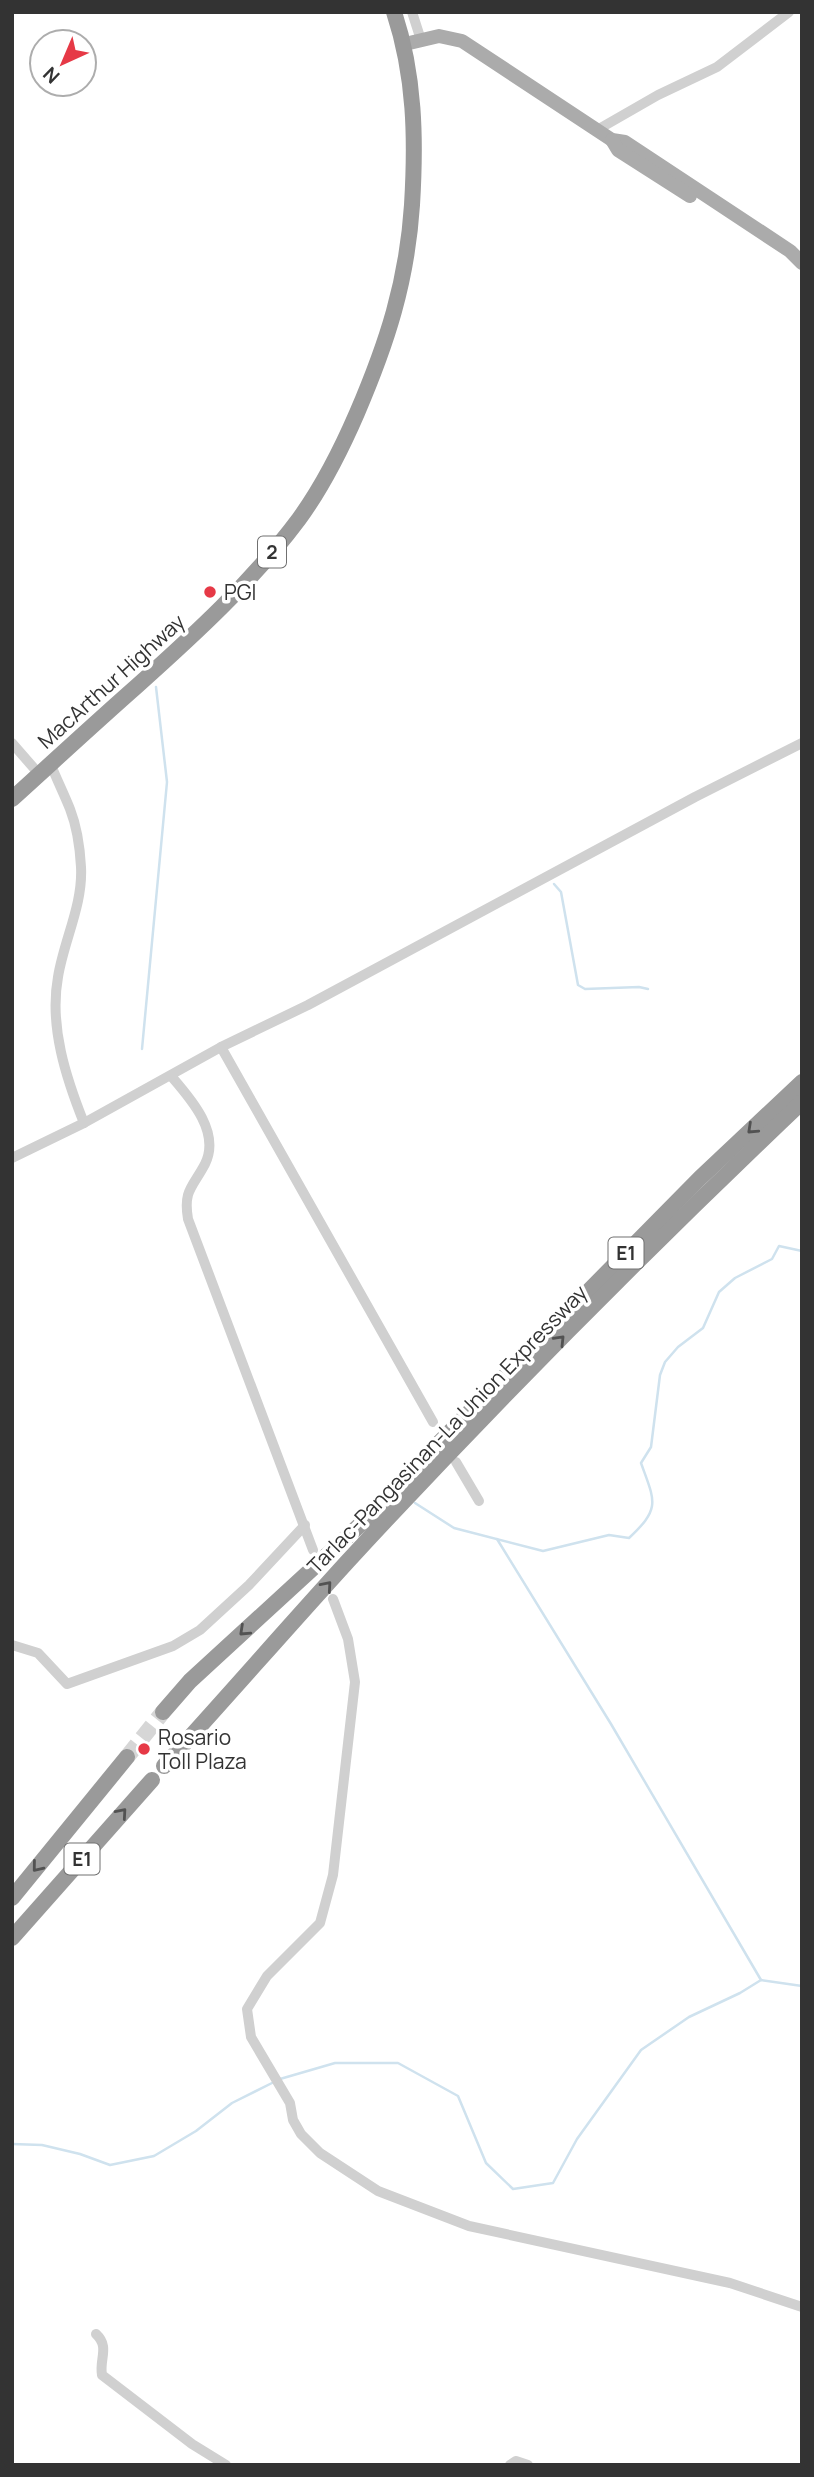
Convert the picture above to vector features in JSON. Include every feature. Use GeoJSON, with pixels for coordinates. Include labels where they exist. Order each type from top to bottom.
{"type":"FeatureCollection","features":[{"type":"Feature","properties":{"kind":"highway","name":"MacArthur Highway"},"geometry":{"type":"LineString","coordinates":[[12,799],[226,604],[300,517],[335,463],[374,377],[402,285],[410,227],[415,153],[414,109],[405,44],[394,12]]}},
{"type":"Feature","properties":{"kind":"highway","name":"Tarlac-Pangasinan-La Union Expressway"},"geometry":{"type":"LineString","coordinates":[[163,1713],[190,1681],[373,1513],[700,1178],[802,1082]]}},
{"type":"Feature","properties":{"kind":"highway","name":"Tarlac-Pangasinan-La Union Expressway"},"geometry":{"type":"LineString","coordinates":[[164,1766],[461,1441],[667,1230],[802,1102]]}},
{"type":"Feature","properties":{"kind":"highway","name":"E1"},"geometry":{"type":"LineString","coordinates":[[12,1898],[127,1757]]}},
{"type":"Feature","properties":{"kind":"highway","name":"E1"},"geometry":{"type":"LineString","coordinates":[[12,1938],[152,1780]]}},
{"type":"Feature","properties":{"kind":"main road"},"geometry":{"type":"LineString","coordinates":[[405,44],[439,36],[462,41],[612,140],[618,150],[786,258],[801,263]]}},
{"type":"Feature","properties":{"kind":"street"},"geometry":{"type":"LineString","coordinates":[[412,12],[421,40]]}},
{"type":"Feature","properties":{"kind":"street"},"geometry":{"type":"LineString","coordinates":[[597,130],[658,94],[717,67],[789,12]]}},
{"type":"Feature","properties":{"kind":"street"},"geometry":{"type":"LineString","coordinates":[[12,743],[45,770],[71,810],[81,868],[79,899],[58,977],[56,1000],[70,1089],[84,1123]]}},
{"type":"Feature","properties":{"kind":"street"},"geometry":{"type":"LineString","coordinates":[[12,1158],[84,1123],[221,1047],[308,1004],[695,797],[802,743]]}},
{"type":"Feature","properties":{"kind":"street"},"geometry":{"type":"LineString","coordinates":[[221,1047],[433,1422]]}},
{"type":"Feature","properties":{"kind":"street"},"geometry":{"type":"LineString","coordinates":[[171,1076],[192,1100],[202,1117],[209,1144],[206,1161],[187,1194],[188,1219],[313,1550]]}},
{"type":"Feature","properties":{"kind":"street"},"geometry":{"type":"LineString","coordinates":[[456,1462],[478,1501]]}},
{"type":"Feature","properties":{"kind":"street"},"geometry":{"type":"LineString","coordinates":[[12,1645],[38,1653],[67,1684],[173,1646],[200,1630],[226,1607],[304,1525]]}},
{"type":"Feature","properties":{"kind":"street"},"geometry":{"type":"LineString","coordinates":[[333,1599],[348,1639],[355,1682],[333,1875],[320,1923],[267,1976],[247,2009],[251,2037],[290,2103],[293,2120],[301,2134],[320,2153],[378,2191],[469,2226],[730,2283],[802,2307]]}},
{"type":"Feature","properties":{"kind":"street"},"geometry":{"type":"LineString","coordinates":[[96,2334],[103,2340],[102,2375],[192,2444],[226,2465]]}},
{"type":"Feature","properties":{"kind":"street"},"geometry":{"type":"LineString","coordinates":[[510,2465],[516,2461],[528,2465]]}},
{"type":"Feature","properties":{"kind":"waterway"},"geometry":{"type":"LineString","coordinates":[[142,1049],[167,782],[156,687]]}},
{"type":"Feature","properties":{"kind":"waterway"},"geometry":{"type":"LineString","coordinates":[[554,884],[561,892],[578,985],[585,989],[648,989]]}},
{"type":"Feature","properties":{"kind":"waterway"},"geometry":{"type":"LineString","coordinates":[[415,1503],[454,1528],[543,1551],[609,1535],[629,1538],[651,1511],[652,1496],[641,1463],[651,1447],[660,1375],[665,1362],[678,1347],[703,1328],[719,1292],[735,1278],[772,1259],[779,1246],[802,1251]]}},
{"type":"Feature","properties":{"kind":"waterway"},"geometry":{"type":"LineString","coordinates":[[497,1539],[611,1724],[761,1980]]}},
{"type":"Feature","properties":{"kind":"waterway"},"geometry":{"type":"LineString","coordinates":[[280,2079],[335,2063],[398,2063],[458,2096],[486,2163],[513,2189],[553,2183],[577,2139],[641,2050],[689,2017],[761,1980],[802,1986]]}},
{"type":"Feature","properties":{"kind":"waterway"},"geometry":{"type":"LineString","coordinates":[[12,2144],[42,2145],[110,2165],[154,2156],[196,2131],[232,2103],[274,2082]]}},
{"type":"Feature","properties":{"kind":"tunnel"},"geometry":{"type":"LineString","coordinates":[[127,1757],[163,1712]]}},
{"type":"Feature","properties":{"kind":"place","name":"PGI"},"geometry":{"type":"Point","coordinates":[210,592]}},
{"type":"Feature","properties":{"kind":"place","name":"Rosario Toll Plaza"},"geometry":{"type":"Point","coordinates":[144,1749]}}]}
